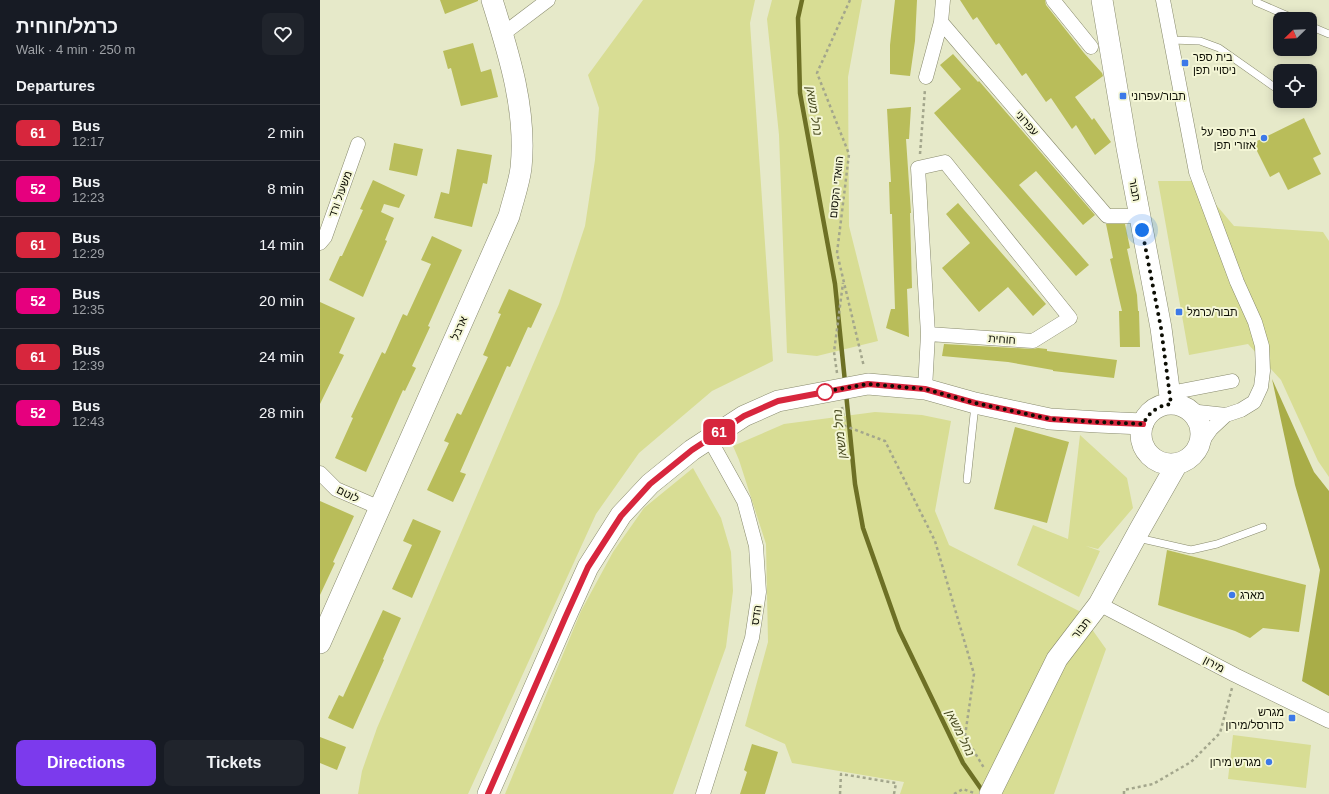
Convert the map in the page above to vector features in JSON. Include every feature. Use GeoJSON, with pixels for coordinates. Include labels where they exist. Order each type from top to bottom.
{"type":"FeatureCollection","features":[{"type":"Feature","properties":{"kind":"street","name":"ארבל"},"geometry":{"type":"LineString","coordinates":[[320,643],[506,223],[511,208],[521,170],[523,133],[519,101],[503,34],[492,0]]}},
{"type":"Feature","properties":{"kind":"street"},"geometry":{"type":"LineString","coordinates":[[503,34],[548,0]]}},
{"type":"Feature","properties":{"kind":"street"},"geometry":{"type":"LineString","coordinates":[[926,77],[940,22],[943,0]]}},
{"type":"Feature","properties":{"kind":"street"},"geometry":{"type":"LineString","coordinates":[[1053,0],[1091,47]]}},
{"type":"Feature","properties":{"kind":"street","name":"תבור"},"geometry":{"type":"LineString","coordinates":[[1102,0],[1139,216],[1177,403]]}},
{"type":"Feature","properties":{"kind":"street"},"geometry":{"type":"LineString","coordinates":[[1163,0],[1196,172],[1237,282],[1254,322],[1262,346],[1263,371],[1261,387],[1254,402],[1241,410],[1226,416],[1211,430],[1194,454],[1177,464],[1159,462],[1152,457],[1142,442],[1141,432],[1143,424],[1154,410],[1162,406],[1177,403],[1232,381]]}},
{"type":"Feature","properties":{"kind":"street","name":"עפרוני"},"geometry":{"type":"LineString","coordinates":[[940,22],[1107,216],[1139,216]]}},
{"type":"Feature","properties":{"kind":"street","name":"משעול ורד"},"geometry":{"type":"LineString","coordinates":[[320,243],[325,237],[358,144]]}},
{"type":"Feature","properties":{"kind":"street","name":"חוחית"},"geometry":{"type":"LineString","coordinates":[[918,168],[945,162],[1070,318],[1033,341],[928,334]]}},
{"type":"Feature","properties":{"kind":"street"},"geometry":{"type":"LineString","coordinates":[[918,168],[928,334],[925,389]]}},
{"type":"Feature","properties":{"kind":"street"},"geometry":{"type":"LineString","coordinates":[[488,794],[588,567],[621,516],[650,484],[692,450],[744,416],[778,401],[868,384],[925,389],[975,403],[1050,419],[1143,424]]}},
{"type":"Feature","properties":{"kind":"street"},"geometry":{"type":"LineString","coordinates":[[1177,403],[1226,416]]}},
{"type":"Feature","properties":{"kind":"street"},"geometry":{"type":"LineString","coordinates":[[1177,403],[1196,418],[1200,427],[1201,436],[1199,446]]}},
{"type":"Feature","properties":{"kind":"street","name":"הדס"},"geometry":{"type":"LineString","coordinates":[[703,794],[752,638],[759,592],[756,546],[744,501],[709,438]]}},
{"type":"Feature","properties":{"kind":"street","name":"תבור"},"geometry":{"type":"LineString","coordinates":[[990,794],[1057,659],[1099,604],[1177,464]]}},
{"type":"Feature","properties":{"kind":"street","name":"לוטם"},"geometry":{"type":"LineString","coordinates":[[320,474],[336,489],[380,508]]}},
{"type":"Feature","properties":{"kind":"street","name":"מירון"},"geometry":{"type":"LineString","coordinates":[[1099,604],[1235,675],[1329,721]]}},
{"type":"Feature","properties":{"kind":"lane"},"geometry":{"type":"LineString","coordinates":[[1256,0],[1256,2],[1279,12]]}},
{"type":"Feature","properties":{"kind":"lane"},"geometry":{"type":"LineString","coordinates":[[1317,29],[1329,34]]}},
{"type":"Feature","properties":{"kind":"lane"},"geometry":{"type":"LineString","coordinates":[[1171,40],[1200,41],[1219,48],[1273,86]]}},
{"type":"Feature","properties":{"kind":"lane"},"geometry":{"type":"LineString","coordinates":[[967,480],[975,403]]}},
{"type":"Feature","properties":{"kind":"lane"},"geometry":{"type":"LineString","coordinates":[[1135,538],[1191,550],[1217,544],[1263,527]]}},
{"type":"Feature","properties":{"kind":"path","name":"הוואדי הקסום"},"geometry":{"type":"LineString","coordinates":[[850,0],[817,73],[849,154],[837,253],[868,384]]}},
{"type":"Feature","properties":{"kind":"path"},"geometry":{"type":"LineString","coordinates":[[918,168],[926,77]]}},
{"type":"Feature","properties":{"kind":"path"},"geometry":{"type":"LineString","coordinates":[[838,376],[834,352],[844,280]]}},
{"type":"Feature","properties":{"kind":"path"},"geometry":{"type":"LineString","coordinates":[[841,402],[845,426],[885,441],[935,541],[974,674],[965,736],[986,772]]}},
{"type":"Feature","properties":{"kind":"path"},"geometry":{"type":"LineString","coordinates":[[1124,794],[1124,790],[1153,784],[1191,762],[1220,733],[1235,675]]}},
{"type":"Feature","properties":{"kind":"path"},"geometry":{"type":"LineString","coordinates":[[840,794],[842,774],[896,783],[894,794]]}},
{"type":"Feature","properties":{"kind":"path"},"geometry":{"type":"LineString","coordinates":[[954,794],[963,789],[969,790],[976,794]]}},
{"type":"Feature","properties":{"kind":"green space"},"geometry":{"type":"Polygon","coordinates":[[[643,0],[755,0],[750,23],[773,361],[712,391],[639,453],[596,514],[468,794],[358,794],[362,771],[377,728],[559,304],[585,226],[595,160],[599,108],[588,75],[643,0]]]}},
{"type":"Feature","properties":{"kind":"green space"},"geometry":{"type":"Polygon","coordinates":[[[772,0],[862,0],[848,77],[849,226],[878,341],[817,356],[787,353],[779,135],[767,19],[772,0]]]}},
{"type":"Feature","properties":{"kind":"green space"},"geometry":{"type":"Polygon","coordinates":[[[1158,181],[1196,181],[1234,226],[1323,232],[1329,241],[1329,477],[1318,461],[1281,380],[1248,344],[1189,355],[1158,181]]]}},
{"type":"Feature","properties":{"kind":"green space"},"geometry":{"type":"Polygon","coordinates":[[[875,412],[922,415],[951,421],[935,511],[949,545],[1079,611],[1106,649],[1054,794],[900,794],[904,782],[792,763],[785,744],[745,726],[768,642],[766,544],[739,460],[733,446],[784,424],[875,412]]]}},
{"type":"Feature","properties":{"kind":"green space"},"geometry":{"type":"Polygon","coordinates":[[[1080,435],[1127,478],[1133,508],[1098,549],[1086,546],[1100,551],[1079,597],[1017,565],[1033,525],[1068,539],[1080,435]]]}},
{"type":"Feature","properties":{"kind":"green space"},"geometry":{"type":"Polygon","coordinates":[[[693,468],[721,518],[731,552],[733,591],[726,647],[673,794],[505,794],[581,611],[613,552],[644,508],[693,468]]]}},
{"type":"Feature","properties":{"kind":"green space","name":"מגרש מירון"},"geometry":{"type":"Polygon","coordinates":[[[1233,735],[1311,745],[1306,788],[1228,779],[1233,735]]]}},
{"type":"Feature","properties":{"kind":"shaded area"},"geometry":{"type":"Polygon","coordinates":[[[1272,379],[1314,472],[1329,491],[1329,696],[1302,681],[1320,570],[1295,485],[1272,379]]]}},
{"type":"Feature","properties":{"kind":"building"},"geometry":{"type":"Polygon","coordinates":[[[440,0],[478,0],[478,1],[445,14],[440,0]]]}},
{"type":"Feature","properties":{"kind":"building"},"geometry":{"type":"Polygon","coordinates":[[[895,0],[917,0],[915,41],[910,76],[890,74],[890,45],[895,0]]]}},
{"type":"Feature","properties":{"kind":"building"},"geometry":{"type":"Polygon","coordinates":[[[960,0],[1045,0],[1046,5],[1102,73],[1103,76],[1075,97],[1092,120],[1094,118],[1111,142],[1095,155],[1076,125],[1072,129],[1051,98],[1046,102],[1026,73],[1022,76],[999,43],[996,45],[977,17],[973,20],[960,0]]]}},
{"type":"Feature","properties":{"kind":"building"},"geometry":{"type":"Polygon","coordinates":[[[473,43],[481,72],[491,69],[498,97],[461,106],[451,68],[448,69],[443,51],[473,43]]]}},
{"type":"Feature","properties":{"kind":"building"},"geometry":{"type":"Polygon","coordinates":[[[953,54],[978,82],[979,81],[1095,215],[1083,225],[1036,171],[1019,185],[1089,265],[1076,276],[934,113],[961,89],[940,65],[953,54]]]}},
{"type":"Feature","properties":{"kind":"building"},"geometry":{"type":"Polygon","coordinates":[[[911,107],[909,139],[906,139],[911,213],[912,288],[907,289],[909,337],[886,328],[891,309],[895,309],[887,109],[911,107]]]}},
{"type":"Feature","properties":{"kind":"building"},"geometry":{"type":"Polygon","coordinates":[[[1304,118],[1321,154],[1313,158],[1321,174],[1288,190],[1279,172],[1270,177],[1253,143],[1304,118]]]}},
{"type":"Feature","properties":{"kind":"building"},"geometry":{"type":"Polygon","coordinates":[[[394,143],[423,149],[417,176],[389,170],[394,143]]]}},
{"type":"Feature","properties":{"kind":"building"},"geometry":{"type":"Polygon","coordinates":[[[457,149],[492,155],[487,184],[483,183],[472,227],[434,218],[441,192],[449,194],[457,149]]]}},
{"type":"Feature","properties":{"kind":"building"},"geometry":{"type":"Polygon","coordinates":[[[373,180],[405,195],[399,208],[384,204],[381,212],[394,218],[385,240],[387,241],[363,297],[329,280],[340,256],[342,256],[363,210],[360,209],[373,180]]]}},
{"type":"Feature","properties":{"kind":"building"},"geometry":{"type":"Polygon","coordinates":[[[958,203],[1046,304],[1033,316],[1008,287],[979,312],[942,268],[970,243],[946,214],[958,203]]]}},
{"type":"Feature","properties":{"kind":"building"},"geometry":{"type":"Polygon","coordinates":[[[1106,224],[1125,224],[1130,248],[1127,249],[1139,311],[1140,347],[1120,347],[1119,311],[1122,311],[1110,259],[1113,258],[1106,224]]]}},
{"type":"Feature","properties":{"kind":"building"},"geometry":{"type":"Polygon","coordinates":[[[432,236],[462,250],[412,366],[416,368],[405,391],[403,390],[366,472],[335,458],[353,418],[351,417],[382,352],[385,354],[403,314],[407,316],[431,264],[421,260],[432,236]]]}},
{"type":"Feature","properties":{"kind":"building"},"geometry":{"type":"Polygon","coordinates":[[[509,289],[542,304],[531,328],[528,327],[510,367],[507,366],[460,472],[466,474],[453,502],[427,490],[449,443],[444,441],[457,413],[461,415],[488,357],[483,355],[501,314],[498,313],[509,289]]]}},
{"type":"Feature","properties":{"kind":"building"},"geometry":{"type":"Polygon","coordinates":[[[320,302],[355,318],[339,353],[344,355],[320,404],[320,302]]]}},
{"type":"Feature","properties":{"kind":"building"},"geometry":{"type":"Polygon","coordinates":[[[944,344],[1032,349],[1038,348],[1047,349],[1047,351],[1117,360],[1114,378],[1053,371],[1008,362],[942,356],[944,344]]]}},
{"type":"Feature","properties":{"kind":"building"},"geometry":{"type":"Polygon","coordinates":[[[1015,427],[1069,442],[1047,523],[994,509],[1015,427]]]}},
{"type":"Feature","properties":{"kind":"building"},"geometry":{"type":"Polygon","coordinates":[[[320,501],[354,516],[320,595],[320,501]]]}},
{"type":"Feature","properties":{"kind":"building"},"geometry":{"type":"Polygon","coordinates":[[[413,519],[441,531],[412,598],[392,589],[412,545],[403,541],[413,519]]]}},
{"type":"Feature","properties":{"kind":"building","name":"מארג"},"geometry":{"type":"Polygon","coordinates":[[[1167,550],[1306,585],[1299,632],[1263,628],[1250,638],[1235,631],[1158,605],[1167,550]]]}},
{"type":"Feature","properties":{"kind":"building"},"geometry":{"type":"Polygon","coordinates":[[[383,610],[401,618],[353,729],[328,718],[339,695],[343,697],[383,610]]]}},
{"type":"Feature","properties":{"kind":"building"},"geometry":{"type":"Polygon","coordinates":[[[320,737],[346,747],[337,770],[320,763],[320,737]]]}},
{"type":"Feature","properties":{"kind":"building"},"geometry":{"type":"Polygon","coordinates":[[[752,744],[778,752],[765,794],[740,794],[747,772],[744,770],[752,744]]]}},
{"type":"Feature","properties":{"kind":"waterway","name":"נחל משאן"},"geometry":{"type":"LineString","coordinates":[[802,0],[798,18],[800,93],[835,284],[845,382]]}},
{"type":"Feature","properties":{"kind":"waterway","name":"נחל משאן"},"geometry":{"type":"LineString","coordinates":[[846,393],[855,484],[863,528],[899,630],[963,763],[984,793]]}},
{"type":"Feature","properties":{"kind":"bus line","name":"61"},"geometry":{"type":"LineString","coordinates":[[488,794],[588,567],[621,516],[650,484],[692,450],[744,416],[778,401],[868,384],[925,389],[975,403],[1050,419],[1143,424]]}},
{"type":"Feature","properties":{"kind":"place","name":"בית ספר ניסויי תפן"},"geometry":{"type":"Point","coordinates":[1185,63]}},
{"type":"Feature","properties":{"kind":"place","name":"תבור/עפרוני"},"geometry":{"type":"Point","coordinates":[1123,96]}},
{"type":"Feature","properties":{"kind":"place","name":"בית ספר על אזורי תפן"},"geometry":{"type":"Point","coordinates":[1264,138]}},
{"type":"Feature","properties":{"kind":"place","name":"תבור/כרמל"},"geometry":{"type":"Point","coordinates":[1179,312]}},
{"type":"Feature","properties":{"kind":"place","name":"מארג"},"geometry":{"type":"Point","coordinates":[1232,595]}},
{"type":"Feature","properties":{"kind":"place","name":"מגרש כדורסל/מירון"},"geometry":{"type":"Point","coordinates":[1292,718]}},
{"type":"Feature","properties":{"kind":"place","name":"מגרש מירון"},"geometry":{"type":"Point","coordinates":[1269,762]}},
{"type":"Feature","properties":{"kind":"route"},"geometry":{"type":"LineString","coordinates":[[825,392],[823,392],[868,384],[925,389],[975,403],[1050,419],[1143,424],[1154,410],[1171,404],[1161,328],[1142,230]]}}]}
